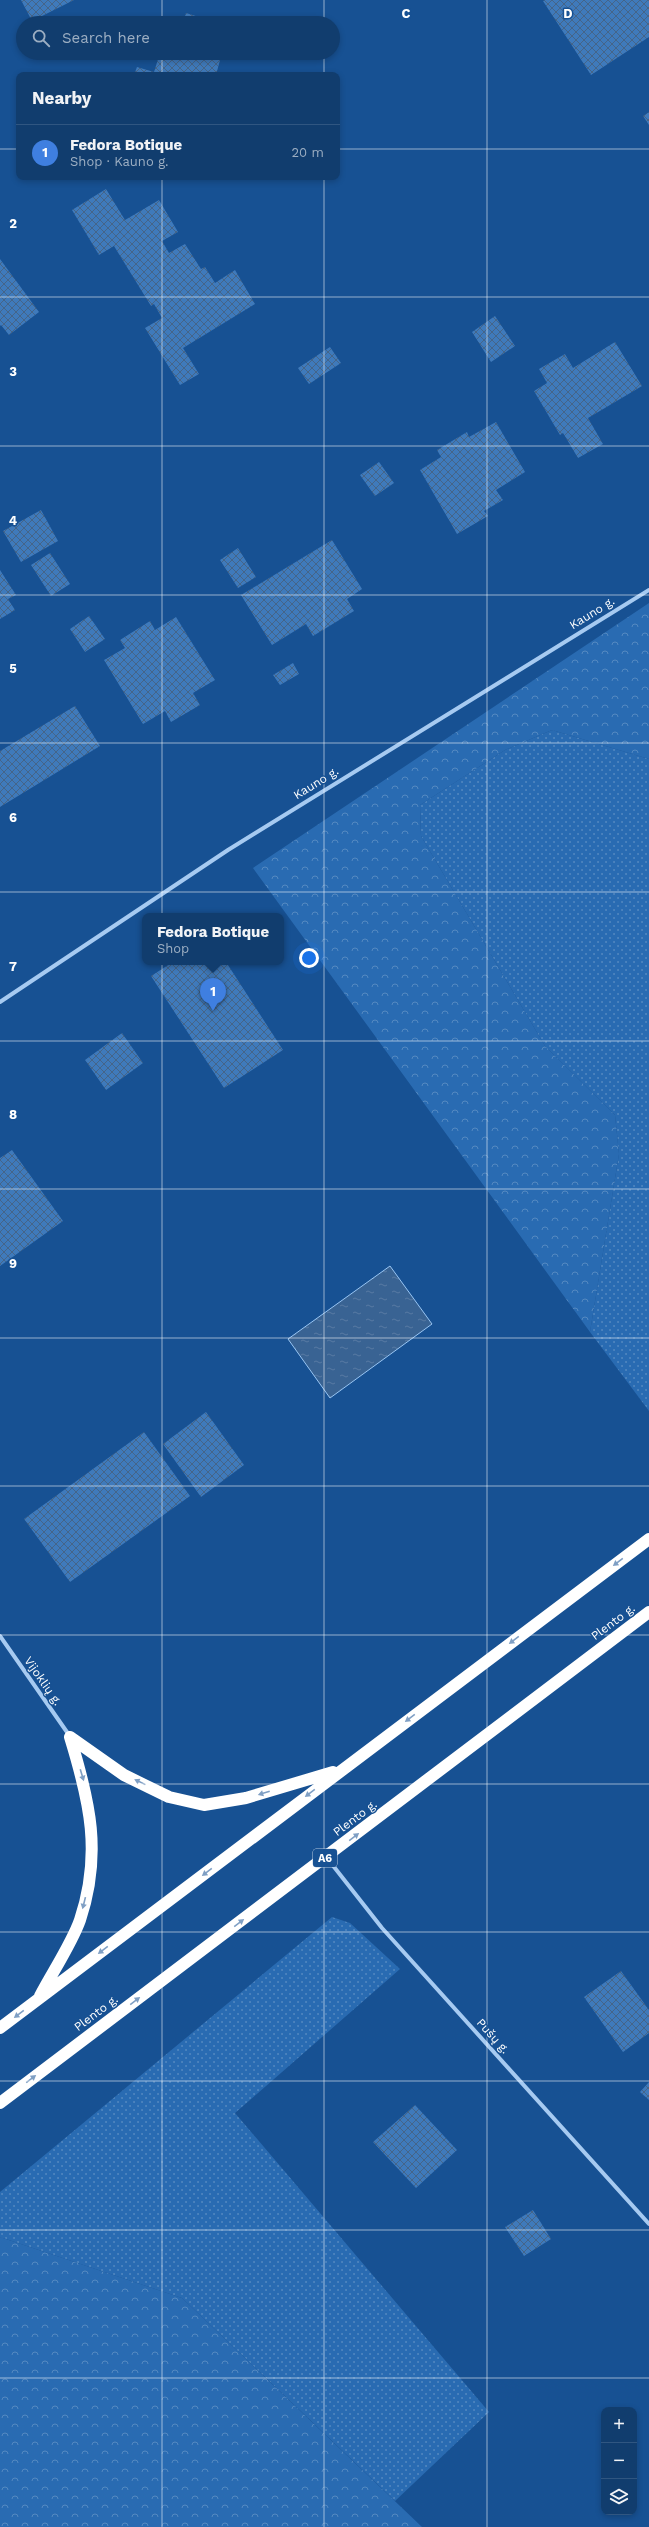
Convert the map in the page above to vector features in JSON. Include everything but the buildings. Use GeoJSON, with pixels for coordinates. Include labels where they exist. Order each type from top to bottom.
{"type":"FeatureCollection","features":[{"type":"Feature","properties":{"kind":"highway"},"geometry":{"type":"LineString","coordinates":[[0,2028],[649,1539]]}},
{"type":"Feature","properties":{"kind":"highway","name":"Plento g."},"geometry":{"type":"LineString","coordinates":[[0,2103],[326,1858],[649,1612]]}},
{"type":"Feature","properties":{"kind":"highway"},"geometry":{"type":"LineString","coordinates":[[70,1737],[124,1775],[169,1797],[204,1805],[246,1798],[342,1770]]}},
{"type":"Feature","properties":{"kind":"highway"},"geometry":{"type":"LineString","coordinates":[[37,2000],[80,1921],[91,1876],[92,1833],[86,1790],[70,1737]]}},
{"type":"Feature","properties":{"kind":"street","name":"Kauno g."},"geometry":{"type":"LineString","coordinates":[[0,1002],[228,850],[649,590]]}},
{"type":"Feature","properties":{"kind":"street","name":"Vijoklių g."},"geometry":{"type":"LineString","coordinates":[[0,1636],[70,1737]]}},
{"type":"Feature","properties":{"kind":"street","name":"Pušų g."},"geometry":{"type":"LineString","coordinates":[[326,1858],[382,1928],[649,2224]]}},
{"type":"Feature","properties":{"kind":"green space"},"geometry":{"type":"Polygon","coordinates":[[[649,603],[649,759],[552,730],[505,750],[420,805],[421,836],[545,1046],[615,1115],[619,1154],[590,1332],[253,868],[649,603]]]}},
{"type":"Feature","properties":{"kind":"green space"},"geometry":{"type":"Polygon","coordinates":[[[552,730],[649,759],[649,1411],[590,1332],[619,1154],[615,1115],[545,1046],[421,836],[420,805],[505,750],[552,730]]]}},
{"type":"Feature","properties":{"kind":"green space"},"geometry":{"type":"Polygon","coordinates":[[[332,1917],[350,1923],[400,1969],[235,2113],[489,2412],[395,2501],[182,2298],[0,2237],[0,2192],[332,1917]]]}},
{"type":"Feature","properties":{"kind":"green space"},"geometry":{"type":"Polygon","coordinates":[[[0,2237],[182,2298],[422,2527],[0,2527],[0,2237]]]}},
{"type":"Feature","properties":{"kind":"water"},"geometry":{"type":"Polygon","coordinates":[[[390,1266],[432,1324],[330,1398],[288,1339],[390,1266]]]}},
{"type":"Feature","properties":{"kind":"place","name":"Fedora Botique"},"geometry":{"type":"Point","coordinates":[213,1011]}}]}
